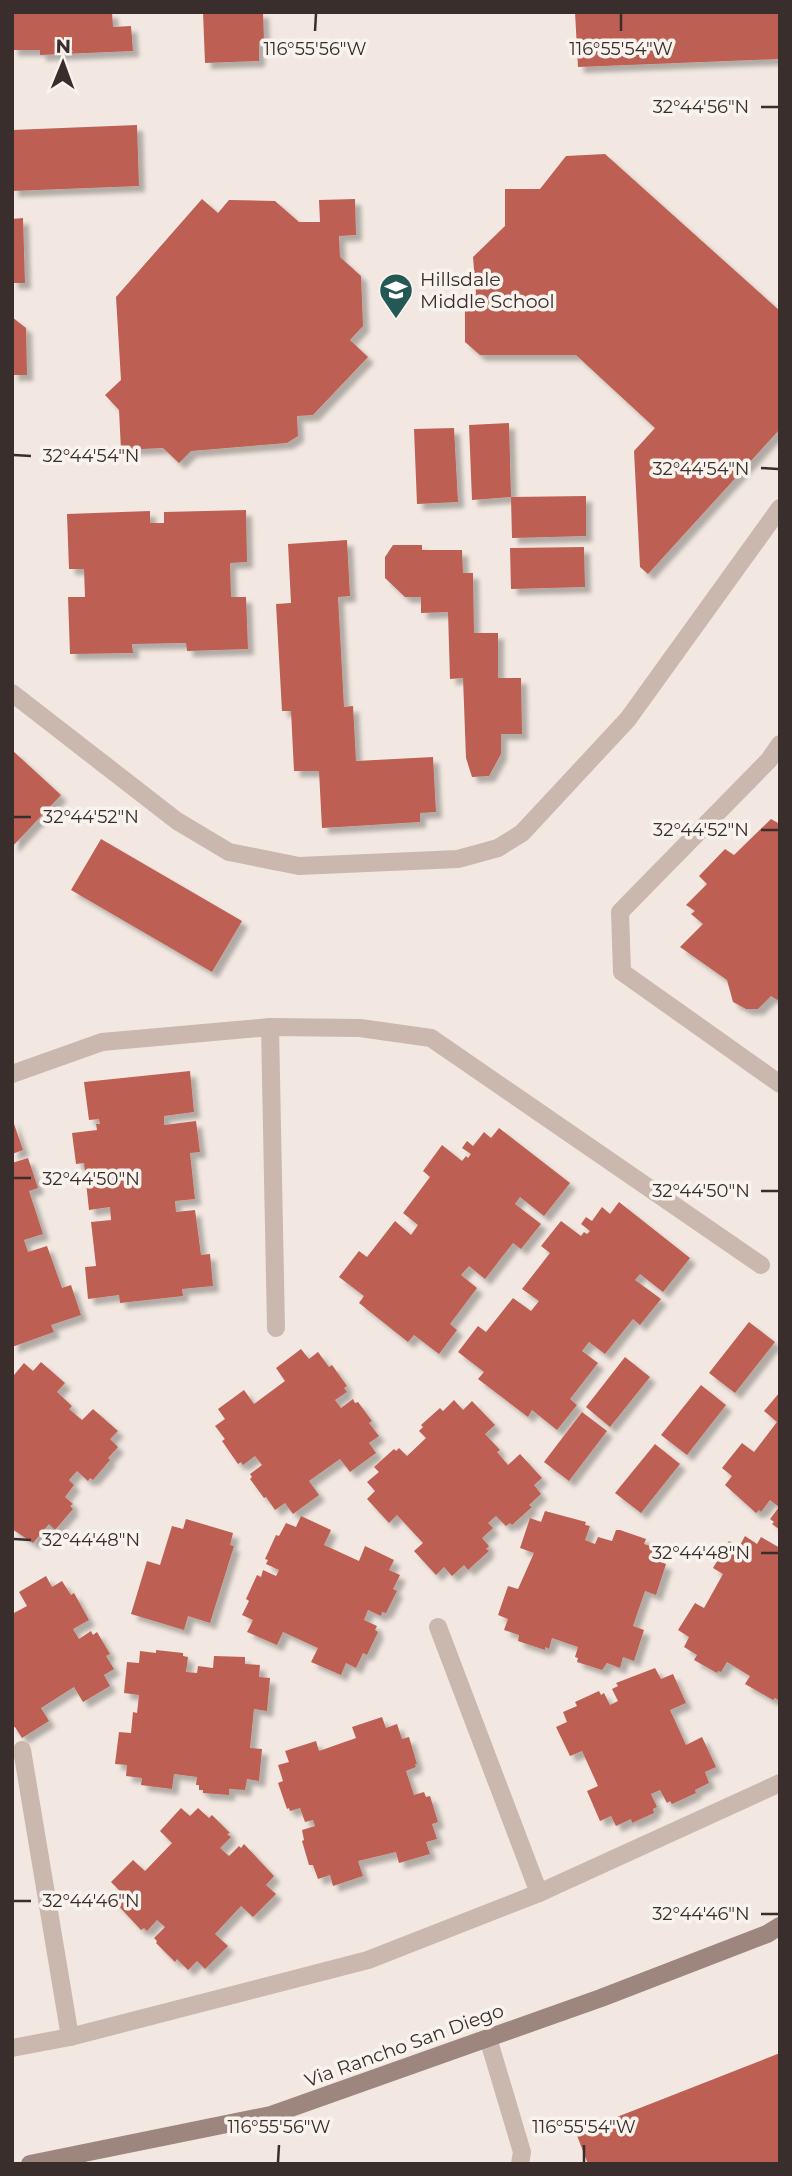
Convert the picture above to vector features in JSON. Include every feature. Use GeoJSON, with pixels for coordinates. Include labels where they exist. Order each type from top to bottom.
{"type":"FeatureCollection","features":[{"type":"Feature","properties":{"kind":"street","name":"Via Rancho San Diego"},"geometry":{"type":"LineString","coordinates":[[30,2164],[271,2115],[601,1998],[766,1934],[780,1926]]}},
{"type":"Feature","properties":{"kind":"lane"},"geometry":{"type":"LineString","coordinates":[[12,693],[177,821],[229,852],[299,866],[458,859],[498,848],[523,833],[628,719],[780,508]]}},
{"type":"Feature","properties":{"kind":"lane"},"geometry":{"type":"LineString","coordinates":[[780,744],[769,760],[620,912],[622,972],[780,1084]]}},
{"type":"Feature","properties":{"kind":"lane"},"geometry":{"type":"LineString","coordinates":[[270,1027],[276,1328]]}},
{"type":"Feature","properties":{"kind":"lane"},"geometry":{"type":"LineString","coordinates":[[12,1074],[102,1042],[270,1027],[360,1028],[431,1038],[761,1265]]}},
{"type":"Feature","properties":{"kind":"lane"},"geometry":{"type":"LineString","coordinates":[[438,1627],[539,1893]]}},
{"type":"Feature","properties":{"kind":"lane"},"geometry":{"type":"LineString","coordinates":[[22,1750],[70,2037]]}},
{"type":"Feature","properties":{"kind":"lane"},"geometry":{"type":"LineString","coordinates":[[12,2049],[70,2037],[368,1960],[539,1893],[780,1783]]}},
{"type":"Feature","properties":{"kind":"lane"},"geometry":{"type":"LineString","coordinates":[[488,2038],[522,2152],[520,2164]]}},
{"type":"Feature","properties":{"kind":"building"},"geometry":{"type":"Polygon","coordinates":[[[12,12],[112,12],[113,27],[131,26],[133,51],[40,55],[40,50],[12,50],[12,12]]]}},
{"type":"Feature","properties":{"kind":"building"},"geometry":{"type":"Polygon","coordinates":[[[203,12],[263,12],[264,41],[259,41],[259,61],[205,63],[203,12]]]}},
{"type":"Feature","properties":{"kind":"building"},"geometry":{"type":"Polygon","coordinates":[[[575,12],[780,12],[780,59],[578,67],[575,12]]]}},
{"type":"Feature","properties":{"kind":"building"},"geometry":{"type":"Polygon","coordinates":[[[137,125],[139,186],[12,191],[12,130],[137,125]]]}},
{"type":"Feature","properties":{"kind":"building"},"geometry":{"type":"Polygon","coordinates":[[[605,154],[780,311],[780,429],[648,574],[640,567],[634,451],[655,428],[576,355],[480,355],[465,342],[465,301],[476,293],[473,257],[505,226],[505,189],[540,189],[566,156],[605,154]]]}},
{"type":"Feature","properties":{"kind":"building"},"geometry":{"type":"Polygon","coordinates":[[[202,199],[218,213],[229,200],[275,201],[299,222],[320,222],[319,200],[355,199],[356,235],[339,236],[340,257],[361,276],[363,326],[350,340],[368,357],[313,415],[297,416],[298,436],[287,443],[191,451],[179,463],[163,448],[121,450],[119,410],[105,395],[121,380],[116,297],[202,199]]]}},
{"type":"Feature","properties":{"kind":"building"},"geometry":{"type":"Polygon","coordinates":[[[23,218],[25,283],[12,283],[12,219],[23,218]]]}},
{"type":"Feature","properties":{"kind":"building"},"geometry":{"type":"Polygon","coordinates":[[[12,317],[26,328],[27,375],[12,375],[12,317]]]}},
{"type":"Feature","properties":{"kind":"building"},"geometry":{"type":"Polygon","coordinates":[[[509,423],[511,497],[472,500],[469,425],[509,423]]]}},
{"type":"Feature","properties":{"kind":"building"},"geometry":{"type":"Polygon","coordinates":[[[454,428],[458,502],[417,504],[414,429],[454,428]]]}},
{"type":"Feature","properties":{"kind":"building"},"geometry":{"type":"Polygon","coordinates":[[[586,496],[586,536],[512,538],[511,497],[586,496]]]}},
{"type":"Feature","properties":{"kind":"building"},"geometry":{"type":"Polygon","coordinates":[[[246,510],[247,562],[230,563],[231,597],[246,597],[248,649],[187,651],[186,643],[132,644],[133,653],[70,654],[68,597],[85,597],[84,569],[69,569],[67,514],[150,511],[150,523],[164,523],[164,512],[246,510]]]}},
{"type":"Feature","properties":{"kind":"building"},"geometry":{"type":"Polygon","coordinates":[[[347,540],[350,596],[338,597],[344,707],[353,706],[356,761],[433,757],[436,812],[420,813],[420,822],[322,828],[319,771],[294,771],[291,711],[282,711],[276,604],[291,603],[288,544],[347,540]]]}},
{"type":"Feature","properties":{"kind":"building"},"geometry":{"type":"Polygon","coordinates":[[[393,545],[422,545],[422,550],[462,550],[463,573],[473,573],[474,633],[498,633],[498,678],[521,678],[522,734],[501,734],[501,754],[489,776],[472,777],[466,758],[463,678],[450,679],[448,612],[421,613],[421,597],[405,597],[385,578],[385,557],[393,545]]]}},
{"type":"Feature","properties":{"kind":"building"},"geometry":{"type":"Polygon","coordinates":[[[584,547],[585,587],[511,589],[510,548],[584,547]]]}},
{"type":"Feature","properties":{"kind":"building"},"geometry":{"type":"Polygon","coordinates":[[[12,750],[61,795],[12,847],[12,750]]]}},
{"type":"Feature","properties":{"kind":"building"},"geometry":{"type":"Polygon","coordinates":[[[771,819],[778,823],[780,821],[780,997],[777,1000],[771,996],[758,1009],[746,1009],[733,1002],[727,980],[680,947],[703,924],[691,914],[695,911],[686,905],[707,884],[699,876],[725,849],[734,855],[771,819]]]}},
{"type":"Feature","properties":{"kind":"building"},"geometry":{"type":"Polygon","coordinates":[[[101,839],[242,921],[212,972],[71,890],[101,839]]]}},
{"type":"Feature","properties":{"kind":"building"},"geometry":{"type":"Polygon","coordinates":[[[190,1071],[194,1112],[164,1116],[164,1125],[196,1121],[200,1152],[190,1153],[195,1199],[175,1201],[176,1212],[195,1210],[201,1255],[210,1254],[213,1286],[182,1289],[183,1296],[120,1303],[119,1295],[88,1299],[85,1267],[96,1266],[91,1222],[111,1220],[110,1207],[89,1210],[84,1163],[76,1164],[72,1133],[97,1130],[96,1124],[100,1124],[99,1119],[89,1120],[84,1082],[190,1071]]]}},
{"type":"Feature","properties":{"kind":"building"},"geometry":{"type":"Polygon","coordinates":[[[12,1118],[23,1150],[12,1154],[12,1118]]]}},
{"type":"Feature","properties":{"kind":"building"},"geometry":{"type":"Polygon","coordinates":[[[499,1128],[570,1183],[544,1216],[520,1197],[515,1204],[541,1224],[521,1249],[513,1243],[485,1279],[469,1266],[461,1275],[477,1288],[450,1324],[457,1330],[439,1354],[414,1335],[408,1342],[359,1303],[364,1296],[339,1277],[359,1251],[367,1257],[395,1221],[411,1235],[418,1225],[403,1213],[430,1177],[423,1171],[442,1145],[462,1161],[471,1154],[462,1148],[467,1141],[473,1146],[484,1132],[491,1138],[499,1128]]]}},
{"type":"Feature","properties":{"kind":"building"},"geometry":{"type":"Polygon","coordinates":[[[28,1158],[38,1188],[29,1191],[43,1234],[24,1240],[28,1252],[47,1246],[62,1288],[71,1285],[81,1315],[51,1325],[54,1332],[12,1347],[12,1163],[28,1158]]]}},
{"type":"Feature","properties":{"kind":"building"},"geometry":{"type":"Polygon","coordinates":[[[619,1202],[690,1258],[663,1292],[640,1274],[635,1280],[661,1299],[640,1325],[633,1319],[605,1354],[589,1342],[582,1351],[598,1363],[570,1399],[577,1405],[557,1430],[532,1410],[528,1417],[478,1379],[484,1372],[458,1352],[478,1326],[486,1332],[513,1298],[531,1311],[539,1301],[522,1289],[550,1253],[541,1246],[561,1221],[581,1236],[590,1231],[581,1224],[586,1217],[592,1221],[602,1207],[610,1214],[619,1202]]]}},
{"type":"Feature","properties":{"kind":"building"},"geometry":{"type":"Polygon","coordinates":[[[749,1322],[775,1342],[735,1393],[709,1373],[749,1322]]]}},
{"type":"Feature","properties":{"kind":"building"},"geometry":{"type":"Polygon","coordinates":[[[301,1349],[309,1359],[318,1352],[329,1367],[332,1365],[347,1386],[344,1388],[347,1392],[335,1400],[341,1408],[353,1399],[355,1403],[358,1402],[379,1436],[369,1443],[376,1453],[350,1472],[340,1459],[309,1481],[319,1495],[293,1514],[285,1503],[275,1510],[266,1497],[264,1498],[250,1479],[250,1474],[262,1465],[255,1456],[243,1465],[241,1462],[238,1464],[215,1426],[225,1419],[218,1409],[244,1390],[254,1404],[285,1381],[276,1368],[301,1349]]]}},
{"type":"Feature","properties":{"kind":"building"},"geometry":{"type":"Polygon","coordinates":[[[625,1357],[650,1377],[610,1427],[586,1407],[625,1357]]]}},
{"type":"Feature","properties":{"kind":"building"},"geometry":{"type":"Polygon","coordinates":[[[41,1362],[65,1383],[57,1392],[72,1406],[69,1409],[82,1420],[93,1409],[118,1431],[110,1439],[118,1447],[93,1480],[90,1478],[88,1481],[77,1471],[69,1480],[74,1485],[65,1497],[73,1504],[70,1506],[73,1509],[55,1530],[49,1524],[33,1543],[12,1529],[12,1373],[14,1375],[24,1363],[33,1371],[41,1362]]]}},
{"type":"Feature","properties":{"kind":"building"},"geometry":{"type":"Polygon","coordinates":[[[701,1385],[726,1405],[687,1455],[661,1435],[701,1385]]]}},
{"type":"Feature","properties":{"kind":"building"},"geometry":{"type":"Polygon","coordinates":[[[780,1392],[780,1530],[770,1519],[779,1507],[770,1500],[761,1512],[759,1510],[756,1513],[725,1485],[732,1476],[722,1468],[742,1443],[754,1452],[777,1422],[764,1411],[780,1392]]]}},
{"type":"Feature","properties":{"kind":"building"},"geometry":{"type":"Polygon","coordinates":[[[454,1400],[463,1410],[472,1401],[495,1425],[485,1434],[500,1450],[497,1452],[508,1465],[520,1454],[542,1478],[534,1485],[541,1494],[529,1505],[532,1507],[512,1525],[510,1523],[506,1526],[496,1516],[488,1523],[493,1528],[482,1538],[489,1546],[486,1549],[489,1551],[468,1570],[464,1565],[452,1576],[444,1567],[436,1575],[414,1551],[423,1543],[397,1515],[389,1523],[367,1499],[375,1491],[367,1482],[379,1472],[374,1467],[394,1449],[396,1451],[399,1448],[407,1456],[426,1438],[419,1431],[423,1427],[421,1425],[440,1408],[443,1411],[454,1400]]]}},
{"type":"Feature","properties":{"kind":"building"},"geometry":{"type":"Polygon","coordinates":[[[582,1412],[607,1431],[569,1481],[544,1462],[582,1412]]]}},
{"type":"Feature","properties":{"kind":"building"},"geometry":{"type":"Polygon","coordinates":[[[655,1444],[680,1464],[641,1513],[615,1493],[655,1444]]]}},
{"type":"Feature","properties":{"kind":"building"},"geometry":{"type":"Polygon","coordinates":[[[545,1511],[586,1522],[585,1525],[590,1526],[585,1540],[595,1544],[598,1537],[612,1541],[616,1530],[620,1530],[646,1539],[644,1544],[659,1549],[655,1560],[666,1564],[656,1595],[645,1591],[633,1626],[644,1630],[634,1661],[623,1657],[620,1668],[607,1663],[602,1670],[577,1662],[578,1658],[575,1657],[578,1647],[552,1638],[549,1649],[545,1647],[545,1650],[518,1641],[519,1635],[504,1630],[508,1619],[498,1615],[508,1586],[518,1589],[534,1553],[520,1548],[530,1518],[541,1522],[545,1511]]]}},
{"type":"Feature","properties":{"kind":"building"},"geometry":{"type":"Polygon","coordinates":[[[301,1516],[331,1530],[324,1545],[359,1561],[365,1546],[394,1560],[389,1570],[400,1575],[393,1589],[397,1591],[386,1613],[382,1612],[381,1616],[368,1610],[364,1620],[377,1626],[375,1630],[378,1632],[367,1655],[363,1653],[356,1668],[346,1663],[341,1675],[311,1662],[318,1648],[283,1632],[277,1645],[247,1632],[253,1620],[242,1615],[257,1575],[261,1577],[263,1570],[276,1576],[279,1570],[266,1564],[268,1560],[265,1559],[276,1535],[279,1536],[286,1523],[296,1527],[301,1516]]]}},
{"type":"Feature","properties":{"kind":"building"},"geometry":{"type":"Polygon","coordinates":[[[186,1519],[233,1533],[230,1545],[234,1546],[210,1623],[188,1616],[184,1630],[131,1614],[147,1561],[160,1565],[172,1526],[183,1529],[186,1519]]]}},
{"type":"Feature","properties":{"kind":"building"},"geometry":{"type":"Polygon","coordinates":[[[745,1536],[757,1544],[761,1537],[780,1548],[780,1701],[775,1698],[773,1700],[745,1684],[750,1676],[727,1662],[721,1672],[717,1673],[694,1660],[697,1655],[684,1647],[689,1637],[678,1630],[695,1603],[704,1608],[723,1574],[713,1568],[729,1541],[739,1547],[745,1536]]]}},
{"type":"Feature","properties":{"kind":"building"},"geometry":{"type":"Polygon","coordinates":[[[46,1576],[52,1587],[62,1581],[71,1595],[74,1593],[89,1620],[73,1629],[79,1639],[91,1631],[93,1635],[97,1632],[110,1654],[106,1656],[114,1669],[104,1675],[110,1686],[83,1702],[74,1687],[41,1708],[49,1721],[22,1738],[15,1727],[12,1728],[12,1614],[27,1606],[19,1592],[46,1576]]]}},
{"type":"Feature","properties":{"kind":"building"},"geometry":{"type":"Polygon","coordinates":[[[156,1650],[183,1653],[183,1656],[188,1657],[186,1672],[197,1673],[198,1666],[213,1668],[214,1656],[245,1657],[245,1664],[260,1665],[259,1677],[270,1678],[267,1711],[254,1709],[250,1748],[262,1749],[259,1781],[247,1779],[245,1790],[229,1789],[229,1795],[203,1793],[203,1790],[199,1790],[199,1785],[196,1785],[197,1777],[174,1774],[172,1789],[141,1785],[142,1778],[126,1776],[127,1765],[115,1764],[119,1732],[131,1733],[133,1712],[137,1713],[139,1695],[124,1693],[127,1662],[139,1663],[140,1651],[156,1653],[156,1650]]]}},
{"type":"Feature","properties":{"kind":"building"},"geometry":{"type":"Polygon","coordinates":[[[655,1668],[661,1679],[673,1674],[686,1703],[670,1710],[686,1745],[702,1737],[716,1767],[705,1772],[709,1783],[695,1790],[696,1793],[672,1804],[670,1801],[667,1803],[660,1790],[651,1794],[657,1807],[653,1809],[654,1813],[632,1823],[631,1819],[616,1826],[611,1816],[600,1821],[587,1791],[598,1786],[582,1751],[570,1756],[556,1727],[567,1722],[563,1712],[577,1706],[575,1702],[599,1691],[601,1695],[604,1693],[610,1705],[618,1701],[612,1689],[618,1686],[616,1683],[655,1668]]]}},
{"type":"Feature","properties":{"kind":"building"},"geometry":{"type":"Polygon","coordinates":[[[382,1717],[386,1728],[397,1724],[402,1739],[409,1737],[417,1764],[406,1771],[414,1795],[424,1792],[426,1797],[430,1796],[438,1822],[432,1824],[437,1839],[426,1842],[430,1854],[399,1863],[396,1852],[358,1861],[363,1876],[333,1886],[330,1875],[318,1879],[313,1865],[309,1865],[302,1841],[302,1830],[315,1826],[313,1820],[305,1822],[300,1808],[290,1811],[287,1809],[278,1783],[283,1781],[278,1765],[289,1762],[285,1751],[316,1741],[319,1751],[356,1738],[352,1727],[382,1717]]]}},
{"type":"Feature","properties":{"kind":"building"},"geometry":{"type":"Polygon","coordinates":[[[181,1808],[190,1816],[198,1808],[209,1818],[212,1815],[231,1837],[220,1848],[229,1856],[244,1844],[274,1876],[266,1885],[276,1894],[253,1917],[241,1906],[215,1934],[228,1946],[205,1969],[197,1961],[188,1970],[177,1959],[175,1962],[154,1938],[165,1927],[157,1920],[147,1931],[144,1928],[141,1930],[113,1900],[121,1892],[111,1882],[133,1860],[145,1871],[172,1843],[160,1831],[181,1808]]]}},
{"type":"Feature","properties":{"kind":"building"},"geometry":{"type":"Polygon","coordinates":[[[780,2053],[780,2164],[588,2164],[576,2133],[780,2053]]]}},
{"type":"Feature","properties":{"kind":"place","name":"Hillsdale Middle School"},"geometry":{"type":"Point","coordinates":[396,320]}}]}
